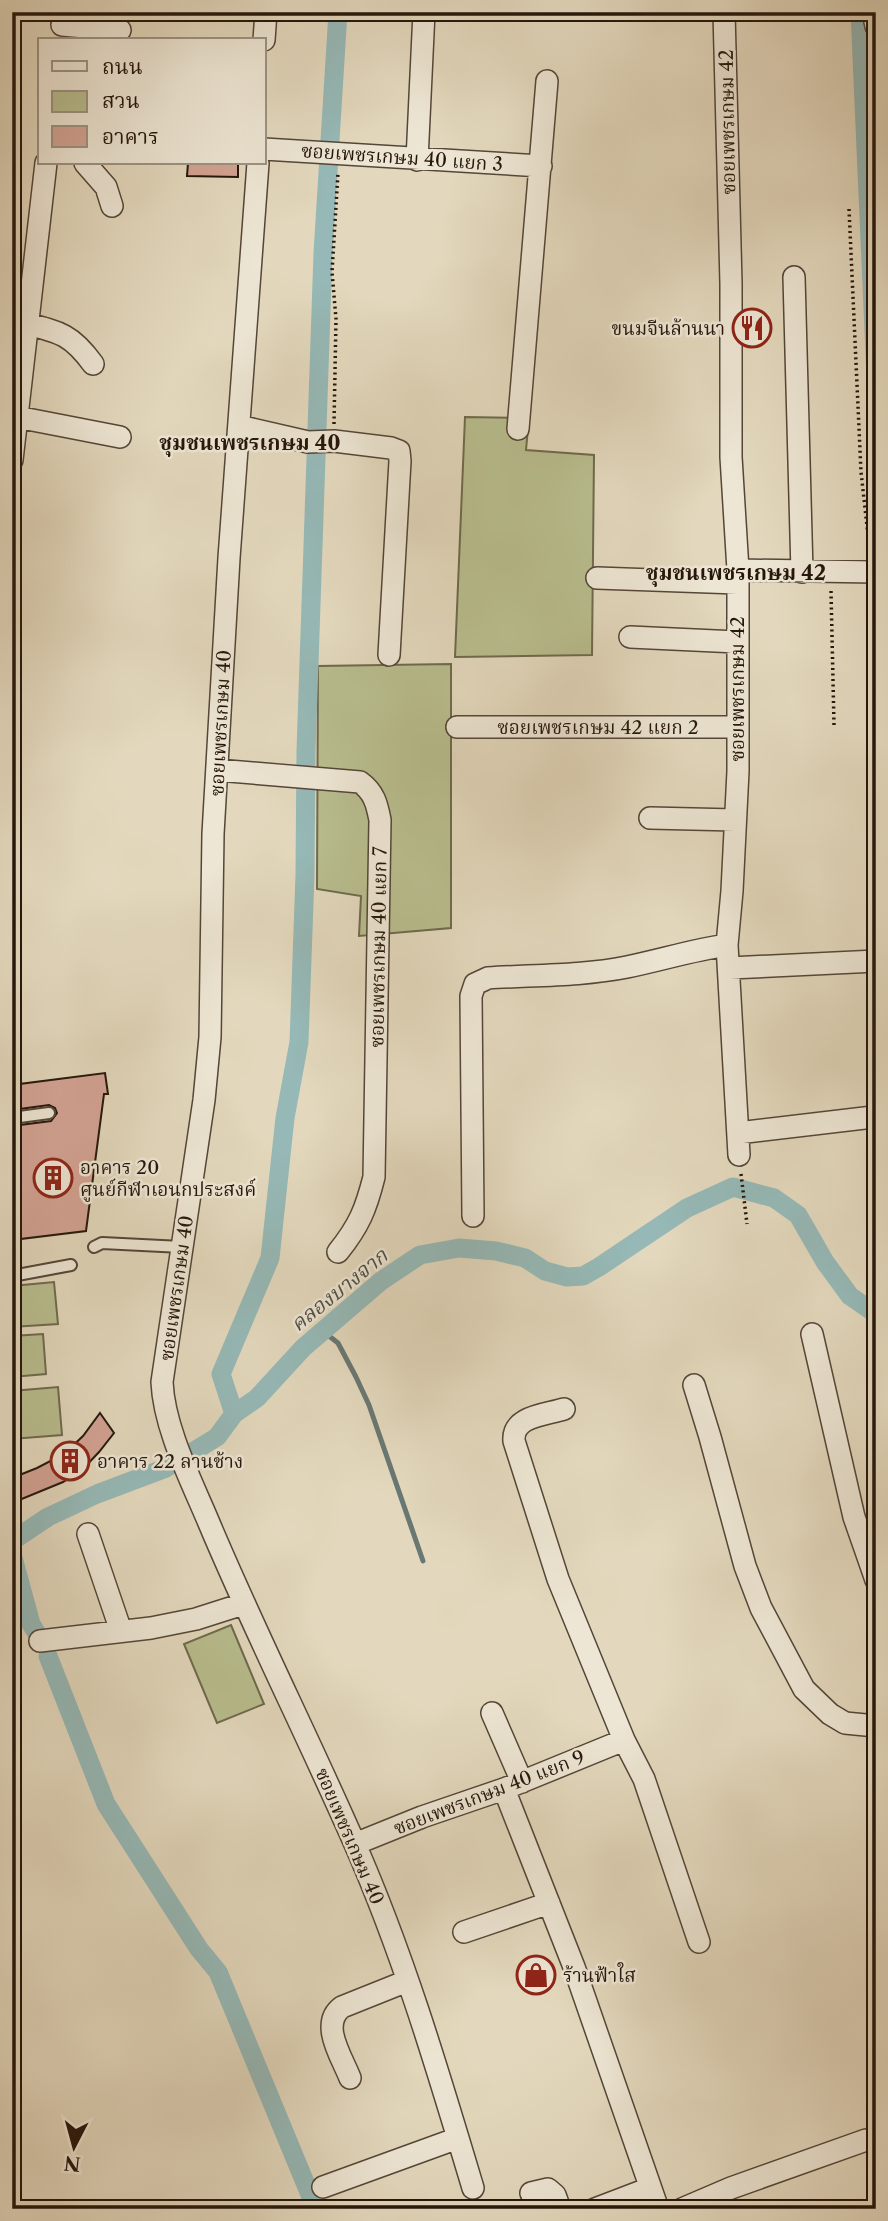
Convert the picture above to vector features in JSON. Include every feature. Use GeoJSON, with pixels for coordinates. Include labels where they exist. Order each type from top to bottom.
{"type":"FeatureCollection","features":[{"type":"Feature","properties":{"kind":"street"},"geometry":{"type":"LineString","coordinates":[[264,38],[267,12]]}},
{"type":"Feature","properties":{"kind":"street"},"geometry":{"type":"LineString","coordinates":[[417,160],[424,12]]}},
{"type":"Feature","properties":{"kind":"street","name":"ซอยเพชรเกษม 42"},"geometry":{"type":"LineString","coordinates":[[724,12],[738,727],[727,945],[739,1155]]}},
{"type":"Feature","properties":{"kind":"street"},"geometry":{"type":"LineString","coordinates":[[873,12],[876,26]]}},
{"type":"Feature","properties":{"kind":"street"},"geometry":{"type":"LineString","coordinates":[[62,26],[120,30]]}},
{"type":"Feature","properties":{"kind":"street"},"geometry":{"type":"LineString","coordinates":[[518,429],[547,81]]}},
{"type":"Feature","properties":{"kind":"street","name":"ซอยเพชรเกษม 40 แยก 3"},"geometry":{"type":"LineString","coordinates":[[266,149],[541,166]]}},
{"type":"Feature","properties":{"kind":"street"},"geometry":{"type":"LineString","coordinates":[[12,460],[17,417],[18,347],[27,324],[23,271],[46,164]]}},
{"type":"Feature","properties":{"kind":"street"},"geometry":{"type":"LineString","coordinates":[[86,164],[106,187],[112,206]]}},
{"type":"Feature","properties":{"kind":"street","name":"ซอยเพชรเกษม 40"},"geometry":{"type":"LineString","coordinates":[[258,164],[213,834],[211,1037],[162,1382],[163,1400],[190,1477],[243,1604],[355,1844],[394,1941],[473,2188]]}},
{"type":"Feature","properties":{"kind":"street"},"geometry":{"type":"LineString","coordinates":[[794,277],[802,572]]}},
{"type":"Feature","properties":{"kind":"street"},"geometry":{"type":"LineString","coordinates":[[27,324],[62,333],[82,349],[93,364]]}},
{"type":"Feature","properties":{"kind":"street"},"geometry":{"type":"LineString","coordinates":[[17,417],[120,437]]}},
{"type":"Feature","properties":{"kind":"street"},"geometry":{"type":"LineString","coordinates":[[239,426],[322,442],[391,448],[398,452],[400,461],[390,655]]}},
{"type":"Feature","properties":{"kind":"street"},"geometry":{"type":"LineString","coordinates":[[597,578],[874,572]]}},
{"type":"Feature","properties":{"kind":"street"},"geometry":{"type":"LineString","coordinates":[[629,637],[737,642]]}},
{"type":"Feature","properties":{"kind":"street","name":"ซอยเพชรเกษม 42 แยก 2"},"geometry":{"type":"LineString","coordinates":[[457,727],[738,727]]}},
{"type":"Feature","properties":{"kind":"street","name":"ซอยเพชรเกษม 40 แยก 7"},"geometry":{"type":"LineString","coordinates":[[217,770],[360,782],[377,801],[380,820],[374,1177],[366,1210],[338,1252]]}},
{"type":"Feature","properties":{"kind":"street"},"geometry":{"type":"LineString","coordinates":[[650,818],[735,820]]}},
{"type":"Feature","properties":{"kind":"street"},"geometry":{"type":"LineString","coordinates":[[473,1216],[471,996],[475,984],[488,978],[594,972],[727,945]]}},
{"type":"Feature","properties":{"kind":"street"},"geometry":{"type":"LineString","coordinates":[[730,968],[876,961]]}},
{"type":"Feature","properties":{"kind":"street"},"geometry":{"type":"LineString","coordinates":[[738,1133],[873,1117]]}},
{"type":"Feature","properties":{"kind":"street"},"geometry":{"type":"LineString","coordinates":[[812,1334],[854,1517],[876,1580]]}},
{"type":"Feature","properties":{"kind":"street"},"geometry":{"type":"LineString","coordinates":[[694,1385],[746,1566],[761,1608],[804,1689],[830,1714],[845,1723],[876,1726]]}},
{"type":"Feature","properties":{"kind":"street"},"geometry":{"type":"LineString","coordinates":[[564,1409],[520,1422],[515,1429],[514,1441],[558,1578],[624,1740],[644,1779],[699,1942]]}},
{"type":"Feature","properties":{"kind":"street"},"geometry":{"type":"LineString","coordinates":[[88,1534],[121,1631]]}},
{"type":"Feature","properties":{"kind":"street"},"geometry":{"type":"LineString","coordinates":[[40,1641],[151,1628],[196,1619],[243,1604]]}},
{"type":"Feature","properties":{"kind":"street"},"geometry":{"type":"LineString","coordinates":[[492,1713],[549,1903],[658,2209]]}},
{"type":"Feature","properties":{"kind":"street","name":"ซอยเพชรเกษม 40 แยก 9"},"geometry":{"type":"LineString","coordinates":[[355,1844],[624,1740]]}},
{"type":"Feature","properties":{"kind":"street"},"geometry":{"type":"LineString","coordinates":[[464,1932],[549,1903]]}},
{"type":"Feature","properties":{"kind":"street"},"geometry":{"type":"LineString","coordinates":[[350,2078],[333,2036],[332,2020],[335,2012],[407,1981]]}},
{"type":"Feature","properties":{"kind":"street"},"geometry":{"type":"LineString","coordinates":[[323,2187],[458,2138]]}},
{"type":"Feature","properties":{"kind":"street"},"geometry":{"type":"LineString","coordinates":[[682,2209],[712,2204],[731,2188],[866,2140]]}},
{"type":"Feature","properties":{"kind":"street"},"geometry":{"type":"LineString","coordinates":[[531,2193],[548,2189],[555,2194],[560,2209]]}},
{"type":"Feature","properties":{"kind":"street"},"geometry":{"type":"LineString","coordinates":[[595,2209],[650,2189]]}},
{"type":"Feature","properties":{"kind":"lane"},"geometry":{"type":"LineString","coordinates":[[12,1118],[49,1112]]}},
{"type":"Feature","properties":{"kind":"lane"},"geometry":{"type":"LineString","coordinates":[[94,1247],[102,1243],[182,1247]]}},
{"type":"Feature","properties":{"kind":"lane"},"geometry":{"type":"LineString","coordinates":[[12,1276],[71,1265]]}},
{"type":"Feature","properties":{"kind":"path"},"geometry":{"type":"LineString","coordinates":[[322,442],[336,319],[332,272],[333,153]]}},
{"type":"Feature","properties":{"kind":"path"},"geometry":{"type":"LineString","coordinates":[[849,209],[861,472],[874,572]]}},
{"type":"Feature","properties":{"kind":"path"},"geometry":{"type":"LineString","coordinates":[[831,573],[834,725]]}},
{"type":"Feature","properties":{"kind":"path"},"geometry":{"type":"LineString","coordinates":[[739,1155],[747,1224]]}},
{"type":"Feature","properties":{"kind":"green space"},"geometry":{"type":"Polygon","coordinates":[[[465,417],[529,418],[526,450],[594,455],[592,655],[455,657],[465,417]]]}},
{"type":"Feature","properties":{"kind":"green space"},"geometry":{"type":"Polygon","coordinates":[[[451,664],[451,928],[359,936],[361,896],[317,889],[318,666],[451,664]]]}},
{"type":"Feature","properties":{"kind":"green space"},"geometry":{"type":"Polygon","coordinates":[[[54,1282],[58,1324],[12,1327],[12,1286],[54,1282]]]}},
{"type":"Feature","properties":{"kind":"green space"},"geometry":{"type":"Polygon","coordinates":[[[43,1334],[46,1374],[12,1377],[12,1336],[43,1334]]]}},
{"type":"Feature","properties":{"kind":"green space"},"geometry":{"type":"Polygon","coordinates":[[[58,1387],[62,1435],[12,1439],[12,1391],[58,1387]]]}},
{"type":"Feature","properties":{"kind":"green space"},"geometry":{"type":"Polygon","coordinates":[[[231,1625],[264,1704],[217,1723],[184,1644],[231,1625]]]}},
{"type":"Feature","properties":{"kind":"building"},"geometry":{"type":"Polygon","coordinates":[[[188,164],[238,164],[238,177],[187,176],[188,164]]]}},
{"type":"Feature","properties":{"kind":"building","name":"อาคาร 20 ศูนย์กีฬาเอนกประสงค์"},"geometry":{"type":"Polygon","coordinates":[[[105,1073],[108,1094],[104,1094],[86,1231],[12,1240],[12,1126],[51,1121],[57,1113],[55,1108],[49,1105],[12,1110],[12,1085],[105,1073]]]}},
{"type":"Feature","properties":{"kind":"building","name":"อาคาร 22 ลานช้าง"},"geometry":{"type":"Polygon","coordinates":[[[100,1413],[114,1433],[83,1469],[63,1482],[12,1503],[12,1478],[64,1454],[83,1436],[100,1413]]]}},
{"type":"Feature","properties":{"kind":"waterway"},"geometry":{"type":"LineString","coordinates":[[234,1414],[221,1374],[270,1258],[285,1118],[299,1042],[323,253],[338,12]]}},
{"type":"Feature","properties":{"kind":"waterway"},"geometry":{"type":"LineString","coordinates":[[860,12],[876,376]]}},
{"type":"Feature","properties":{"kind":"waterway","name":"คลองบางจาก"},"geometry":{"type":"LineString","coordinates":[[12,1541],[48,1517],[97,1494],[166,1468],[217,1437],[234,1414],[257,1398],[303,1348],[381,1281],[420,1255],[459,1248],[496,1251],[525,1258],[545,1271],[567,1277],[583,1276],[687,1208],[733,1187],[774,1198],[798,1215],[825,1262],[850,1296],[876,1314]]}},
{"type":"Feature","properties":{"kind":"waterway"},"geometry":{"type":"LineString","coordinates":[[324,1332],[338,1343],[369,1405],[423,1561]]}},
{"type":"Feature","properties":{"kind":"waterway"},"geometry":{"type":"LineString","coordinates":[[12,1554],[31,1624],[38,1635]]}},
{"type":"Feature","properties":{"kind":"waterway"},"geometry":{"type":"LineString","coordinates":[[48,1656],[106,1804],[199,1949],[218,1972],[316,2209]]}},
{"type":"Feature","properties":{"kind":"place","name":"ขนมจีนล้านนา"},"geometry":{"type":"Point","coordinates":[752,328]}},
{"type":"Feature","properties":{"kind":"place","name":"อาคาร 20 ศูนย์กีฬาเอนกประสงค์"},"geometry":{"type":"Point","coordinates":[53,1178]}},
{"type":"Feature","properties":{"kind":"place","name":"อาคาร 22 ลานช้าง"},"geometry":{"type":"Point","coordinates":[70,1461]}},
{"type":"Feature","properties":{"kind":"place","name":"ร้านฟ้าใส"},"geometry":{"type":"Point","coordinates":[536,1975]}},
{"type":"Feature","properties":{"kind":"district","name":"ชุมชนเพชรเกษม 40"},"geometry":{"type":"Point","coordinates":[250,443]}},
{"type":"Feature","properties":{"kind":"district","name":"ชุมชนเพชรเกษม 42"},"geometry":{"type":"Point","coordinates":[736,573]}}]}
